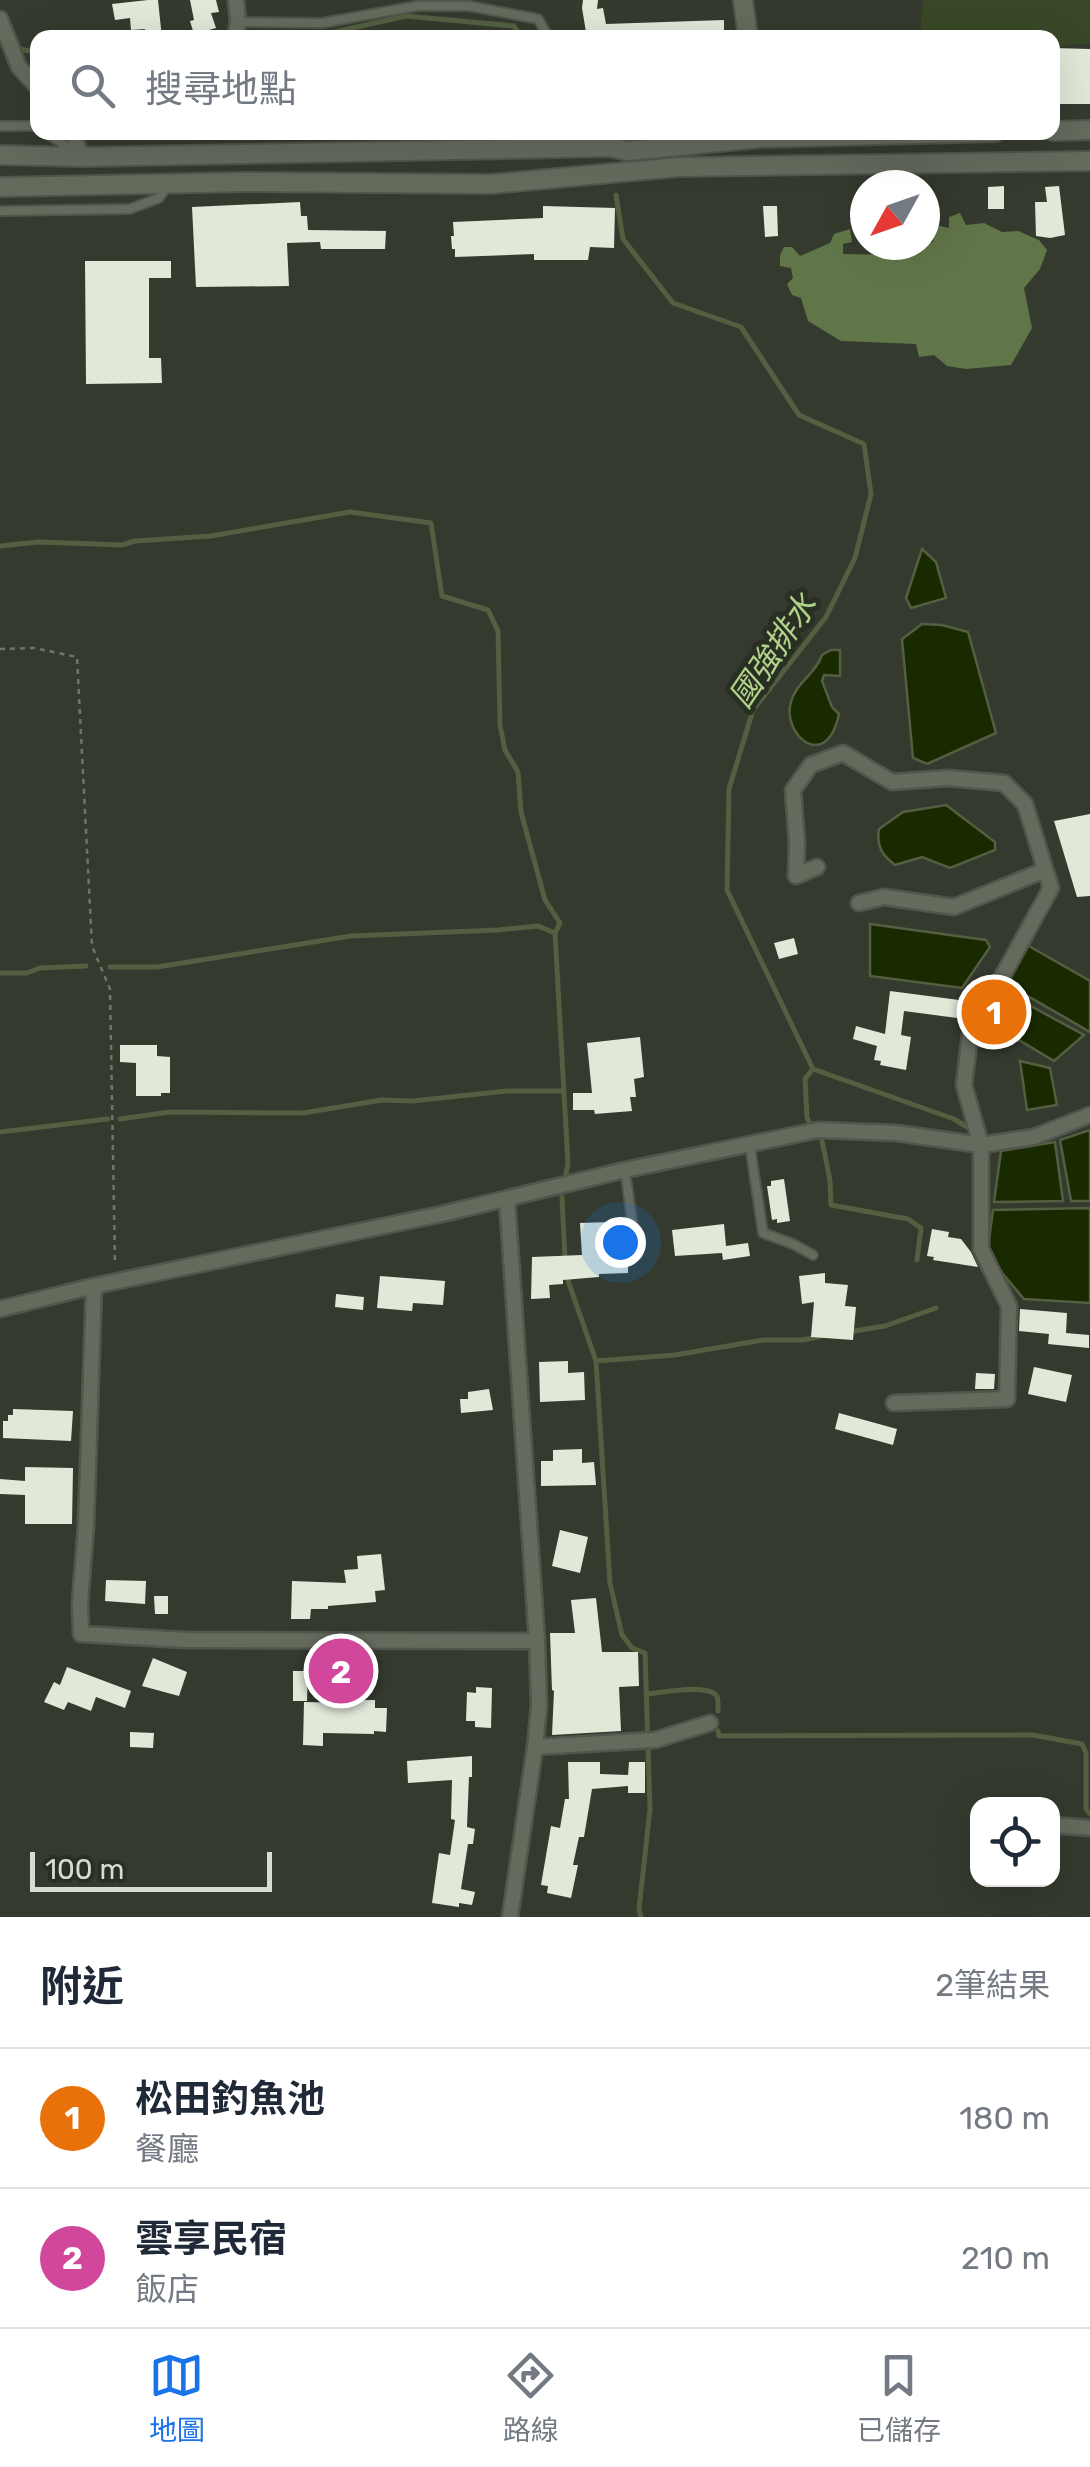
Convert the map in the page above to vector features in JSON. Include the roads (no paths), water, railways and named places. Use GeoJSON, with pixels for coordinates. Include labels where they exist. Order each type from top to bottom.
{"type":"FeatureCollection","features":[{"type":"Feature","properties":{"kind":"street"},"geometry":{"type":"LineString","coordinates":[[236,0],[236,30]]}},
{"type":"Feature","properties":{"kind":"street"},"geometry":{"type":"LineString","coordinates":[[743,0],[747,30]]}},
{"type":"Feature","properties":{"kind":"street"},"geometry":{"type":"LineString","coordinates":[[0,19],[19,67],[30,79]]}},
{"type":"Feature","properties":{"kind":"street"},"geometry":{"type":"LineString","coordinates":[[1060,131],[1090,130]]}},
{"type":"Feature","properties":{"kind":"street"},"geometry":{"type":"LineString","coordinates":[[75,140],[82,157]]}},
{"type":"Feature","properties":{"kind":"street"},"geometry":{"type":"LineString","coordinates":[[8,155],[82,157],[606,140],[628,152],[720,140]]}},
{"type":"Feature","properties":{"kind":"street"},"geometry":{"type":"LineString","coordinates":[[760,140],[764,165]]}},
{"type":"Feature","properties":{"kind":"street"},"geometry":{"type":"LineString","coordinates":[[6,187],[246,182],[492,184],[678,167],[1090,161]]}},
{"type":"Feature","properties":{"kind":"street"},"geometry":{"type":"LineString","coordinates":[[818,867],[796,876],[793,790],[811,764],[844,752],[892,782],[948,778],[1004,783],[1025,804],[1051,888],[970,1035],[964,1085],[981,1146],[981,1249],[1009,1306],[1007,1398],[894,1403]]}},
{"type":"Feature","properties":{"kind":"street"},"geometry":{"type":"LineString","coordinates":[[859,903],[884,897],[954,906],[1045,870]]}},
{"type":"Feature","properties":{"kind":"street"},"geometry":{"type":"LineString","coordinates":[[0,1309],[818,1130],[897,1133],[981,1146],[1034,1137],[1090,1115]]}},
{"type":"Feature","properties":{"kind":"street"},"geometry":{"type":"LineString","coordinates":[[507,1199],[539,1706],[510,1917]]}},
{"type":"Feature","properties":{"kind":"street"},"geometry":{"type":"LineString","coordinates":[[94,1286],[80,1602],[82,1634],[186,1640],[536,1641]]}},
{"type":"Feature","properties":{"kind":"street"},"geometry":{"type":"LineString","coordinates":[[535,1747],[654,1740],[710,1723]]}},
{"type":"Feature","properties":{"kind":"street"},"geometry":{"type":"LineString","coordinates":[[1060,1826],[1090,1828]]}},
{"type":"Feature","properties":{"kind":"lane"},"geometry":{"type":"LineString","coordinates":[[255,30],[416,6],[469,6],[538,18],[545,30]]}},
{"type":"Feature","properties":{"kind":"lane"},"geometry":{"type":"LineString","coordinates":[[0,126],[30,126]]}},
{"type":"Feature","properties":{"kind":"lane"},"geometry":{"type":"LineString","coordinates":[[58,140],[82,157]]}},
{"type":"Feature","properties":{"kind":"lane"},"geometry":{"type":"LineString","coordinates":[[0,211],[130,209],[159,198],[168,184]]}},
{"type":"Feature","properties":{"kind":"lane"},"geometry":{"type":"LineString","coordinates":[[750,1146],[763,1233],[812,1255]]}},
{"type":"Feature","properties":{"kind":"lane"},"geometry":{"type":"LineString","coordinates":[[625,1170],[635,1242]]}},
{"type":"Feature","properties":{"kind":"waterway","name":"國強排水"},"geometry":{"type":"LineString","coordinates":[[344,30],[406,16],[514,26],[516,30]]}},
{"type":"Feature","properties":{"kind":"waterway","name":"國強排水"},"geometry":{"type":"LineString","coordinates":[[16,48],[30,51]]}},
{"type":"Feature","properties":{"kind":"waterway","name":"國強排水"},"geometry":{"type":"LineString","coordinates":[[616,195],[623,239],[673,303],[741,327],[799,415],[864,444],[871,494],[855,558],[826,617],[753,710],[729,789],[727,890],[813,1069],[954,1119],[972,1130]]}},
{"type":"Feature","properties":{"kind":"waterway"},"geometry":{"type":"LineString","coordinates":[[0,546],[39,542],[122,545],[211,536],[350,512],[431,523],[442,596],[488,610],[498,631],[500,725],[505,750],[518,772],[521,812],[545,900],[560,923],[555,933],[566,1173]]}},
{"type":"Feature","properties":{"kind":"waterway"},"geometry":{"type":"LineString","coordinates":[[110,967],[157,967],[351,936],[538,926],[555,933]]}},
{"type":"Feature","properties":{"kind":"waterway"},"geometry":{"type":"LineString","coordinates":[[0,973],[86,966]]}},
{"type":"Feature","properties":{"kind":"waterway"},"geometry":{"type":"LineString","coordinates":[[810,1123],[805,1079],[812,1070]]}},
{"type":"Feature","properties":{"kind":"waterway"},"geometry":{"type":"LineString","coordinates":[[120,1119],[170,1112],[303,1113],[382,1100],[564,1091]]}},
{"type":"Feature","properties":{"kind":"waterway"},"geometry":{"type":"LineString","coordinates":[[0,1132],[108,1119]]}},
{"type":"Feature","properties":{"kind":"waterway"},"geometry":{"type":"LineString","coordinates":[[822,1141],[831,1205],[908,1219],[921,1228],[917,1260]]}},
{"type":"Feature","properties":{"kind":"waterway"},"geometry":{"type":"LineString","coordinates":[[562,1197],[565,1259]]}},
{"type":"Feature","properties":{"kind":"waterway"},"geometry":{"type":"LineString","coordinates":[[566,1275],[596,1361],[822,1336]]}},
{"type":"Feature","properties":{"kind":"waterway"},"geometry":{"type":"LineString","coordinates":[[848,1332],[885,1326],[936,1308]]}},
{"type":"Feature","properties":{"kind":"waterway"},"geometry":{"type":"LineString","coordinates":[[596,1361],[610,1583],[622,1635],[632,1648],[645,1653],[650,1809],[641,1917]]}},
{"type":"Feature","properties":{"kind":"waterway"},"geometry":{"type":"LineString","coordinates":[[648,1694],[703,1690],[717,1696],[718,1711]]}},
{"type":"Feature","properties":{"kind":"waterway"},"geometry":{"type":"LineString","coordinates":[[718,1731],[719,1736],[1033,1735],[1082,1744],[1086,1753],[1086,1809],[1090,1814]]}},
{"type":"Feature","properties":{"kind":"place","name":"松田釣魚池"},"geometry":{"type":"Point","coordinates":[994,1012]}},
{"type":"Feature","properties":{"kind":"place","name":"雲享民宿"},"geometry":{"type":"Point","coordinates":[341,1671]}}]}
